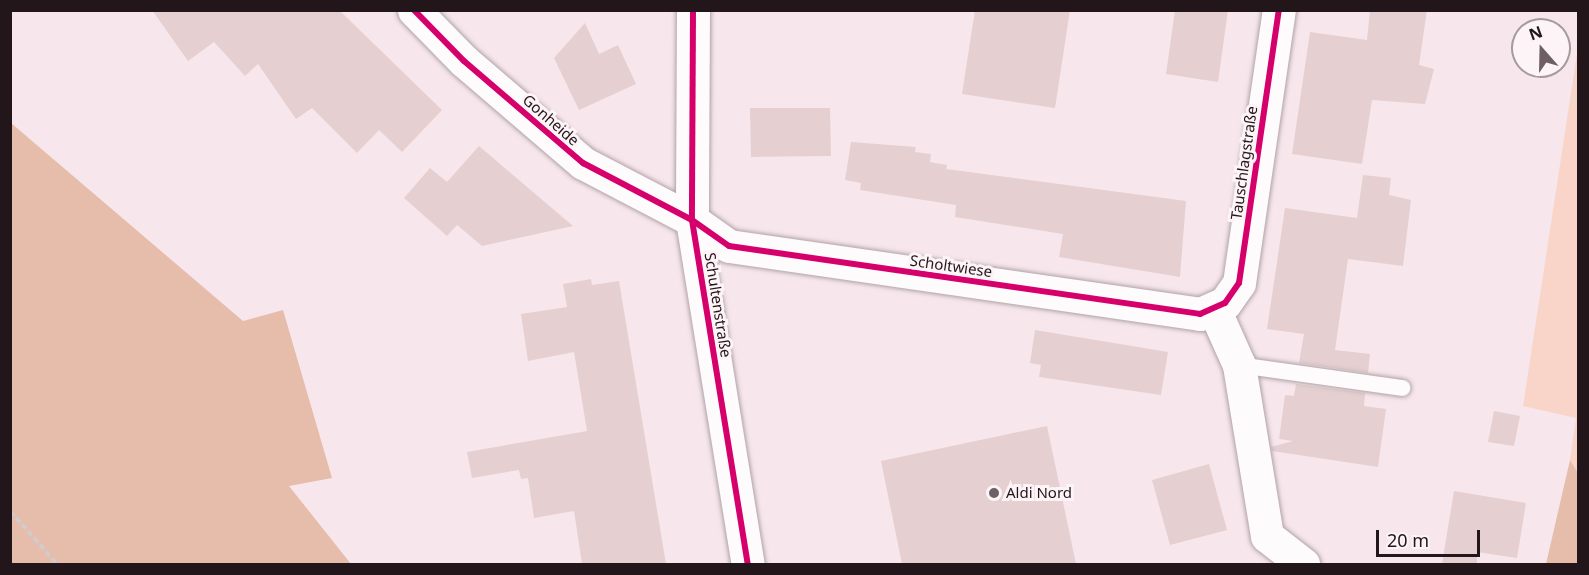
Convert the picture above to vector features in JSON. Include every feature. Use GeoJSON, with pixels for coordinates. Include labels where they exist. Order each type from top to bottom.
{"type":"FeatureCollection","features":[{"type":"Feature","properties":{"kind":"street","name":"Gonheide"},"geometry":{"type":"LineString","coordinates":[[414,10],[464,61],[584,163],[692,220]]}},
{"type":"Feature","properties":{"kind":"street","name":"Schultenstraße"},"geometry":{"type":"LineString","coordinates":[[693,10],[692,220],[748,564]]}},
{"type":"Feature","properties":{"kind":"street","name":"Tauschlagstraße"},"geometry":{"type":"LineString","coordinates":[[1214,309],[1239,283],[1279,10]]}},
{"type":"Feature","properties":{"kind":"street","name":"Scholtwiese"},"geometry":{"type":"LineString","coordinates":[[692,220],[729,246],[1200,314],[1214,309]]}},
{"type":"Feature","properties":{"kind":"street"},"geometry":{"type":"LineString","coordinates":[[1214,309],[1239,365],[1267,536],[1303,564]]}},
{"type":"Feature","properties":{"kind":"lane"},"geometry":{"type":"LineString","coordinates":[[1239,365],[1402,388]]}},
{"type":"Feature","properties":{"kind":"path"},"geometry":{"type":"LineString","coordinates":[[10,511],[57,564]]}},
{"type":"Feature","properties":{"kind":"shaded area"},"geometry":{"type":"Polygon","coordinates":[[[1578,47],[1578,473],[1570,460],[1576,418],[1523,406],[1578,47]]]}},
{"type":"Feature","properties":{"kind":"shaded area"},"geometry":{"type":"Polygon","coordinates":[[[11,123],[243,321],[283,310],[332,478],[289,486],[351,564],[11,564],[11,123]]]}},
{"type":"Feature","properties":{"kind":"shaded area"},"geometry":{"type":"Polygon","coordinates":[[[1570,460],[1578,473],[1578,564],[1546,564],[1570,460]]]}},
{"type":"Feature","properties":{"kind":"building"},"geometry":{"type":"Polygon","coordinates":[[[152,10],[339,10],[442,110],[402,152],[379,130],[357,153],[312,108],[296,119],[258,64],[245,76],[214,42],[188,61],[152,10]]]}},
{"type":"Feature","properties":{"kind":"building"},"geometry":{"type":"Polygon","coordinates":[[[975,10],[1070,10],[1055,108],[962,94],[975,10]]]}},
{"type":"Feature","properties":{"kind":"building"},"geometry":{"type":"Polygon","coordinates":[[[1175,10],[1228,10],[1218,82],[1166,74],[1175,10]]]}},
{"type":"Feature","properties":{"kind":"building"},"geometry":{"type":"Polygon","coordinates":[[[1370,10],[1427,10],[1419,65],[1434,69],[1425,104],[1372,100],[1362,164],[1292,154],[1310,32],[1367,40],[1370,10]]]}},
{"type":"Feature","properties":{"kind":"building"},"geometry":{"type":"Polygon","coordinates":[[[585,23],[599,54],[618,45],[636,84],[579,110],[554,58],[585,23]]]}},
{"type":"Feature","properties":{"kind":"building"},"geometry":{"type":"Polygon","coordinates":[[[750,108],[830,108],[831,156],[751,157],[750,108]]]}},
{"type":"Feature","properties":{"kind":"building"},"geometry":{"type":"Polygon","coordinates":[[[851,142],[916,147],[915,152],[931,154],[930,162],[947,165],[946,169],[1186,201],[1180,277],[1059,257],[1063,234],[955,217],[956,205],[860,190],[861,183],[845,180],[851,142]]]}},
{"type":"Feature","properties":{"kind":"building"},"geometry":{"type":"Polygon","coordinates":[[[479,146],[573,226],[482,246],[457,225],[447,236],[404,198],[430,168],[447,182],[479,146]]]}},
{"type":"Feature","properties":{"kind":"building"},"geometry":{"type":"Polygon","coordinates":[[[1363,175],[1391,178],[1389,195],[1411,200],[1403,266],[1348,259],[1335,350],[1370,354],[1368,373],[1299,363],[1304,334],[1267,329],[1285,208],[1357,218],[1363,175]]]}},
{"type":"Feature","properties":{"kind":"building"},"geometry":{"type":"Polygon","coordinates":[[[591,279],[592,285],[619,281],[666,564],[582,564],[574,511],[534,518],[528,478],[521,479],[519,470],[472,478],[467,452],[587,431],[574,352],[528,361],[521,314],[567,307],[563,284],[591,279]]]}},
{"type":"Feature","properties":{"kind":"building"},"geometry":{"type":"Polygon","coordinates":[[[1035,330],[1168,352],[1161,395],[1039,377],[1041,365],[1030,363],[1035,330]]]}},
{"type":"Feature","properties":{"kind":"building"},"geometry":{"type":"Polygon","coordinates":[[[1296,384],[1365,393],[1364,406],[1386,409],[1378,467],[1272,451],[1271,447],[1293,441],[1279,439],[1285,395],[1294,396],[1296,384]]]}},
{"type":"Feature","properties":{"kind":"building"},"geometry":{"type":"Polygon","coordinates":[[[1494,411],[1520,416],[1514,446],[1488,442],[1494,411]]]}},
{"type":"Feature","properties":{"kind":"building","name":"Aldi Nord"},"geometry":{"type":"Polygon","coordinates":[[[1047,426],[1076,564],[902,564],[881,461],[1047,426]]]}},
{"type":"Feature","properties":{"kind":"building"},"geometry":{"type":"Polygon","coordinates":[[[1209,464],[1227,530],[1170,545],[1152,480],[1209,464]]]}},
{"type":"Feature","properties":{"kind":"building"},"geometry":{"type":"Polygon","coordinates":[[[1454,491],[1526,503],[1517,558],[1477,552],[1477,564],[1442,564],[1454,491]]]}},
{"type":"Feature","properties":{"kind":"cycle path"},"geometry":{"type":"LineString","coordinates":[[414,10],[464,61],[583,163],[692,220],[729,246],[1200,314],[1225,303],[1239,283],[1279,10]]}},
{"type":"Feature","properties":{"kind":"cycle path"},"geometry":{"type":"LineString","coordinates":[[693,10],[692,220],[748,564]]}},
{"type":"Feature","properties":{"kind":"place","name":"Aldi Nord"},"geometry":{"type":"Point","coordinates":[994,493]}}]}
